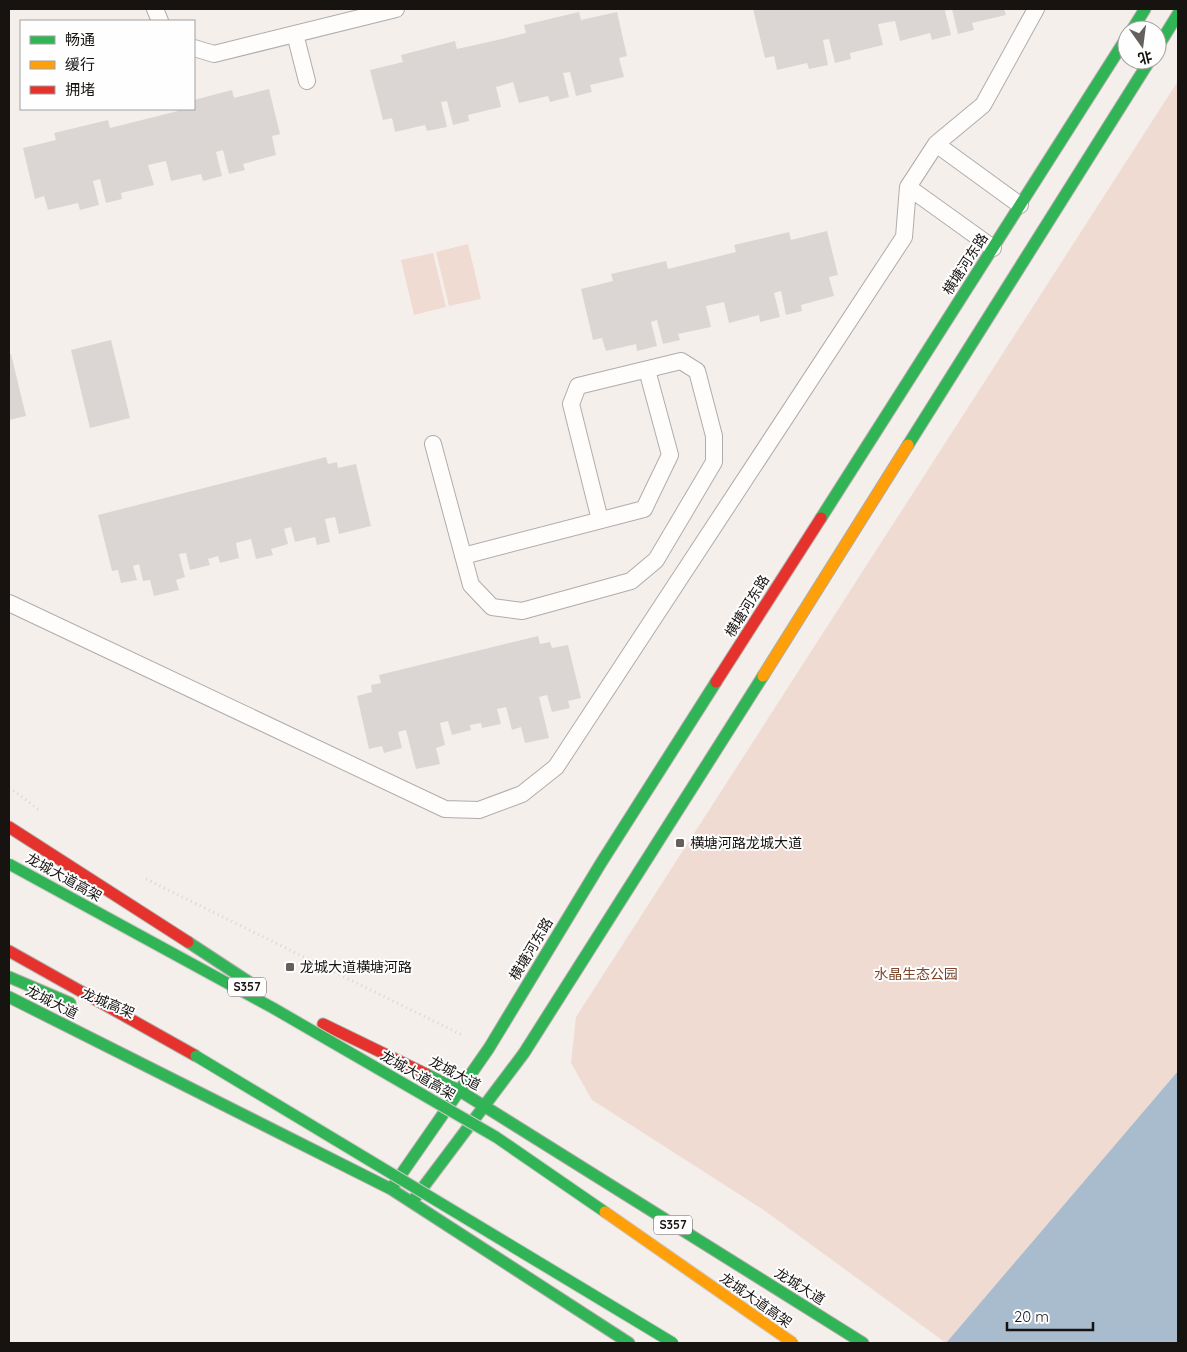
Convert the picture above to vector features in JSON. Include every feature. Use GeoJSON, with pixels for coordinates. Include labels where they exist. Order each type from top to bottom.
{"type":"FeatureCollection","features":[{"type":"Feature","properties":{"kind":"main road"},"geometry":{"type":"LineString","coordinates":[[1138,20],[1145,9]]}},
{"type":"Feature","properties":{"kind":"main road"},"geometry":{"type":"LineString","coordinates":[[1167,32],[1178,14]]}},
{"type":"Feature","properties":{"kind":"main road","name":"横塘河东路"},"geometry":{"type":"LineString","coordinates":[[391,1189],[489,1048],[601,863],[1117,53]]}},
{"type":"Feature","properties":{"kind":"main road"},"geometry":{"type":"LineString","coordinates":[[412,1202],[524,1054],[1144,70]]}},
{"type":"Feature","properties":{"kind":"main road"},"geometry":{"type":"LineString","coordinates":[[9,827],[287,1007]]}},
{"type":"Feature","properties":{"kind":"main road","name":"龙城大道高架"},"geometry":{"type":"LineString","coordinates":[[9,864],[273,1008],[496,1137],[792,1343]]}},
{"type":"Feature","properties":{"kind":"main road","name":"龙城大道"},"geometry":{"type":"LineString","coordinates":[[9,872],[460,1091],[863,1343]]}},
{"type":"Feature","properties":{"kind":"main road"},"geometry":{"type":"LineString","coordinates":[[9,952],[196,1056],[673,1343]]}},
{"type":"Feature","properties":{"kind":"main road","name":"龙城高架"},"geometry":{"type":"LineString","coordinates":[[9,977],[80,1007]]}},
{"type":"Feature","properties":{"kind":"main road","name":"龙城大道"},"geometry":{"type":"LineString","coordinates":[[9,998],[391,1189],[629,1343]]}},
{"type":"Feature","properties":{"kind":"main road","name":"龙城高架"},"geometry":{"type":"LineString","coordinates":[[98,1015],[196,1056]]}},
{"type":"Feature","properties":{"kind":"lane"},"geometry":{"type":"LineString","coordinates":[[195,48],[214,54],[396,9]]}},
{"type":"Feature","properties":{"kind":"lane"},"geometry":{"type":"LineString","coordinates":[[9,603],[445,808],[479,810],[522,794],[556,767],[904,237],[908,187],[936,144],[983,105],[1036,9]]}},
{"type":"Feature","properties":{"kind":"lane"},"geometry":{"type":"LineString","coordinates":[[294,34],[307,81]]}},
{"type":"Feature","properties":{"kind":"lane"},"geometry":{"type":"LineString","coordinates":[[936,144],[1020,205]]}},
{"type":"Feature","properties":{"kind":"lane"},"geometry":{"type":"LineString","coordinates":[[908,187],[992,248]]}},
{"type":"Feature","properties":{"kind":"lane"},"geometry":{"type":"LineString","coordinates":[[433,444],[471,585],[492,607],[522,611],[632,581],[656,560],[714,462],[714,436],[697,371],[681,361],[578,386],[571,404],[600,520]]}},
{"type":"Feature","properties":{"kind":"lane"},"geometry":{"type":"LineString","coordinates":[[463,556],[644,509],[670,455],[646,370]]}},
{"type":"Feature","properties":{"kind":"path"},"geometry":{"type":"LineString","coordinates":[[9,788],[40,811]]}},
{"type":"Feature","properties":{"kind":"path"},"geometry":{"type":"LineString","coordinates":[[139,876],[489,1048]]}},
{"type":"Feature","properties":{"kind":"green space","name":"水晶生态公园"},"geometry":{"type":"Polygon","coordinates":[[[1178,81],[1178,1071],[946,1343],[765,1211],[592,1100],[571,1063],[576,1017],[1178,81]]]}},
{"type":"Feature","properties":{"kind":"green space"},"geometry":{"type":"Polygon","coordinates":[[[468,244],[481,299],[449,306],[436,252],[468,244]]]}},
{"type":"Feature","properties":{"kind":"green space"},"geometry":{"type":"Polygon","coordinates":[[[433,253],[446,307],[414,315],[401,260],[433,253]]]}},
{"type":"Feature","properties":{"kind":"water"},"geometry":{"type":"Polygon","coordinates":[[[1178,1071],[1178,1343],[946,1343],[1178,1071]]]}},
{"type":"Feature","properties":{"kind":"building"},"geometry":{"type":"Polygon","coordinates":[[[753,9],[951,9],[945,11],[951,35],[932,40],[930,33],[900,41],[895,21],[878,24],[883,45],[850,53],[851,59],[835,63],[829,39],[823,40],[828,65],[809,69],[807,63],[777,70],[774,56],[765,58],[753,9]]]}},
{"type":"Feature","properties":{"kind":"building"},"geometry":{"type":"Polygon","coordinates":[[[952,9],[1004,9],[1006,15],[972,23],[974,30],[958,34],[952,9]]]}},
{"type":"Feature","properties":{"kind":"building"},"geometry":{"type":"Polygon","coordinates":[[[579,12],[581,20],[617,12],[627,56],[619,58],[624,77],[590,85],[592,92],[576,96],[570,72],[563,73],[569,97],[550,102],[548,96],[519,103],[513,82],[496,87],[501,107],[468,115],[469,121],[453,125],[447,101],[441,102],[447,127],[427,131],[425,125],[395,132],[392,118],[383,120],[370,70],[403,62],[401,55],[455,41],[457,49],[493,41],[526,33],[524,25],[579,12]]]}},
{"type":"Feature","properties":{"kind":"building"},"geometry":{"type":"Polygon","coordinates":[[[269,89],[280,134],[272,136],[276,155],[243,164],[245,170],[229,174],[223,150],[216,152],[222,176],[203,181],[201,174],[171,181],[166,161],[148,165],[154,185],[121,193],[122,199],[106,203],[100,179],[93,181],[99,205],[80,210],[78,203],[48,210],[44,196],[35,199],[23,148],[56,140],[54,133],[108,120],[110,128],[178,110],[195,110],[195,100],[232,90],[234,98],[269,89]]]}},
{"type":"Feature","properties":{"kind":"building"},"geometry":{"type":"Polygon","coordinates":[[[827,231],[838,275],[829,277],[834,296],[801,305],[802,311],[786,315],[781,291],[774,293],[780,317],[760,322],[759,315],[729,323],[724,302],[706,306],[711,327],[678,334],[680,340],[663,344],[657,320],[651,322],[657,346],[637,351],[636,344],[606,351],[602,338],[593,340],[581,289],[613,281],[611,274],[666,261],[668,269],[736,252],[734,245],[789,232],[791,240],[827,231]]]}},
{"type":"Feature","properties":{"kind":"building"},"geometry":{"type":"Polygon","coordinates":[[[111,340],[130,418],[90,428],[71,350],[111,340]]]}},
{"type":"Feature","properties":{"kind":"building"},"geometry":{"type":"Polygon","coordinates":[[[9,354],[11,354],[26,416],[9,420],[9,354]]]}},
{"type":"Feature","properties":{"kind":"building"},"geometry":{"type":"Polygon","coordinates":[[[326,457],[328,464],[337,462],[338,468],[356,464],[371,526],[339,534],[335,517],[325,519],[330,542],[317,545],[315,537],[295,542],[291,527],[284,529],[288,544],[271,549],[273,555],[256,559],[251,539],[236,543],[239,558],[220,563],[218,556],[208,559],[210,565],[190,570],[186,553],[179,554],[185,577],[176,580],[179,590],[154,596],[150,580],[143,581],[139,564],[133,566],[137,580],[121,583],[118,570],[112,571],[98,515],[326,457]]]}},
{"type":"Feature","properties":{"kind":"building"},"geometry":{"type":"Polygon","coordinates":[[[538,636],[540,644],[550,642],[552,648],[568,645],[581,698],[568,701],[570,708],[552,712],[547,695],[539,697],[549,738],[525,743],[521,727],[512,730],[506,707],[497,709],[501,724],[482,728],[481,723],[470,725],[471,730],[452,735],[448,721],[440,723],[445,745],[436,748],[440,764],[416,769],[406,730],[398,732],[402,748],[384,753],[382,746],[369,749],[357,696],[372,692],[371,685],[381,683],[379,675],[538,636]]]}},
{"type":"Feature","properties":{"kind":"traffic: fast"},"geometry":{"type":"LineString","coordinates":[[1138,20],[1145,9]]}},
{"type":"Feature","properties":{"kind":"traffic: fast"},"geometry":{"type":"LineString","coordinates":[[1167,32],[1178,14]]}},
{"type":"Feature","properties":{"kind":"traffic: fast"},"geometry":{"type":"LineString","coordinates":[[821,518],[1117,53]]}},
{"type":"Feature","properties":{"kind":"traffic: fast"},"geometry":{"type":"LineString","coordinates":[[908,445],[1144,70]]}},
{"type":"Feature","properties":{"kind":"traffic: fast"},"geometry":{"type":"LineString","coordinates":[[412,1202],[524,1053],[763,676]]}},
{"type":"Feature","properties":{"kind":"traffic: fast"},"geometry":{"type":"LineString","coordinates":[[391,1189],[489,1048],[601,863],[716,682]]}},
{"type":"Feature","properties":{"kind":"traffic: fast"},"geometry":{"type":"LineString","coordinates":[[9,864],[273,1008],[496,1137],[605,1212]]}},
{"type":"Feature","properties":{"kind":"traffic: fast"},"geometry":{"type":"LineString","coordinates":[[188,942],[252,984]]}},
{"type":"Feature","properties":{"kind":"traffic: fast"},"geometry":{"type":"LineString","coordinates":[[9,977],[70,1003]]}},
{"type":"Feature","properties":{"kind":"traffic: fast"},"geometry":{"type":"LineString","coordinates":[[9,997],[391,1189],[629,1343]]}},
{"type":"Feature","properties":{"kind":"traffic: fast"},"geometry":{"type":"LineString","coordinates":[[196,1056],[673,1343]]}},
{"type":"Feature","properties":{"kind":"traffic: fast"},"geometry":{"type":"LineString","coordinates":[[426,1074],[460,1091],[863,1343]]}},
{"type":"Feature","properties":{"kind":"traffic: slow"},"geometry":{"type":"LineString","coordinates":[[763,676],[908,445]]}},
{"type":"Feature","properties":{"kind":"traffic: slow"},"geometry":{"type":"LineString","coordinates":[[605,1212],[793,1343]]}},
{"type":"Feature","properties":{"kind":"traffic: jam"},"geometry":{"type":"LineString","coordinates":[[716,682],[821,518]]}},
{"type":"Feature","properties":{"kind":"traffic: jam"},"geometry":{"type":"LineString","coordinates":[[9,827],[188,942]]}},
{"type":"Feature","properties":{"kind":"traffic: jam"},"geometry":{"type":"LineString","coordinates":[[9,951],[196,1056]]}},
{"type":"Feature","properties":{"kind":"traffic: jam"},"geometry":{"type":"LineString","coordinates":[[323,1024],[426,1074]]}},
{"type":"Feature","properties":{"kind":"place","name":"横塘河路龙城大道"},"geometry":{"type":"Point","coordinates":[680,843]}},
{"type":"Feature","properties":{"kind":"place","name":"龙城大道横塘河路"},"geometry":{"type":"Point","coordinates":[290,967]}}]}
